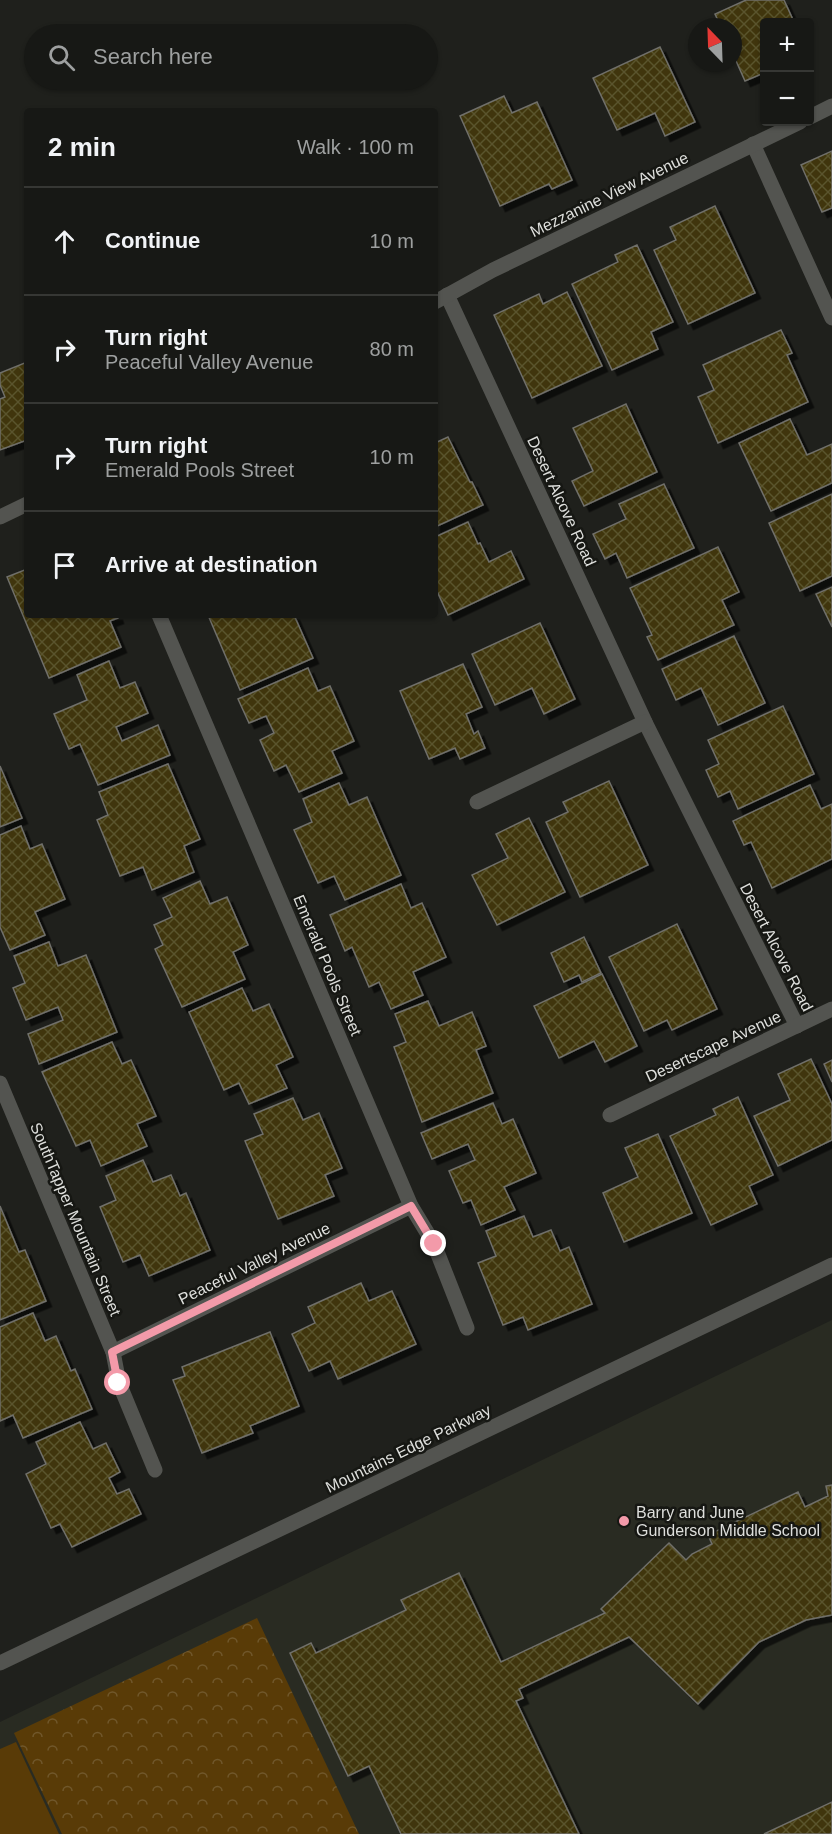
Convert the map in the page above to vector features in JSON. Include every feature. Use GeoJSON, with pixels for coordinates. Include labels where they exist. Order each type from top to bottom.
{"type":"FeatureCollection","features":[{"type":"Feature","properties":{"kind":"street"},"geometry":{"type":"LineString","coordinates":[[814,115],[832,106]]}},
{"type":"Feature","properties":{"kind":"street","name":"Mezzanine View Avenue"},"geometry":{"type":"LineString","coordinates":[[441,298],[493,270],[791,126]]}},
{"type":"Feature","properties":{"kind":"street"},"geometry":{"type":"LineString","coordinates":[[753,144],[832,318]]}},
{"type":"Feature","properties":{"kind":"street","name":"Desert Alcove Road"},"geometry":{"type":"LineString","coordinates":[[441,298],[645,722],[797,1026]]}},
{"type":"Feature","properties":{"kind":"street"},"geometry":{"type":"LineString","coordinates":[[0,517],[24,505]]}},
{"type":"Feature","properties":{"kind":"street","name":"Emerald Pools Street"},"geometry":{"type":"LineString","coordinates":[[160,618],[411,1206],[434,1244],[467,1328]]}},
{"type":"Feature","properties":{"kind":"street"},"geometry":{"type":"LineString","coordinates":[[477,802],[645,722]]}},
{"type":"Feature","properties":{"kind":"street","name":"Desertscape Avenue"},"geometry":{"type":"LineString","coordinates":[[610,1115],[832,1009]]}},
{"type":"Feature","properties":{"kind":"street","name":"SouthTapper Mountain Street"},"geometry":{"type":"LineString","coordinates":[[0,1083],[112,1352],[118,1383],[155,1470]]}},
{"type":"Feature","properties":{"kind":"street","name":"Peaceful Valley Avenue"},"geometry":{"type":"LineString","coordinates":[[112,1352],[411,1206]]}},
{"type":"Feature","properties":{"kind":"street","name":"Mountains Edge Parkway"},"geometry":{"type":"LineString","coordinates":[[0,1663],[832,1265]]}},
{"type":"Feature","properties":{"kind":"shaded area","name":"Barry and June Gunderson Middle School"},"geometry":{"type":"Polygon","coordinates":[[[832,1320],[832,1834],[0,1834],[0,1722],[832,1320]]]}},
{"type":"Feature","properties":{"kind":"green space"},"geometry":{"type":"Polygon","coordinates":[[[257,1618],[359,1834],[62,1834],[14,1733],[257,1618]]]}},
{"type":"Feature","properties":{"kind":"green space"},"geometry":{"type":"Polygon","coordinates":[[[16,1742],[59,1834],[0,1834],[0,1749],[16,1742]]]}},
{"type":"Feature","properties":{"kind":"building"},"geometry":{"type":"Polygon","coordinates":[[[746,0],[784,0],[792,18],[760,18],[760,75],[745,81],[741,72],[742,18],[717,18],[715,14],[746,0]]]}},
{"type":"Feature","properties":{"kind":"building"},"geometry":{"type":"Polygon","coordinates":[[[660,47],[695,122],[665,136],[655,113],[617,130],[593,78],[660,47]]]}},
{"type":"Feature","properties":{"kind":"building"},"geometry":{"type":"Polygon","coordinates":[[[504,96],[512,113],[537,102],[572,180],[552,189],[549,184],[500,206],[460,116],[504,96]]]}},
{"type":"Feature","properties":{"kind":"building"},"geometry":{"type":"Polygon","coordinates":[[[832,151],[832,208],[822,212],[801,165],[832,151]]]}},
{"type":"Feature","properties":{"kind":"building"},"geometry":{"type":"Polygon","coordinates":[[[715,206],[755,293],[688,324],[654,250],[676,240],[670,227],[715,206]]]}},
{"type":"Feature","properties":{"kind":"building"},"geometry":{"type":"Polygon","coordinates":[[[637,245],[673,322],[651,332],[658,349],[612,370],[572,284],[618,262],[615,255],[637,245]]]}},
{"type":"Feature","properties":{"kind":"building"},"geometry":{"type":"Polygon","coordinates":[[[567,292],[602,366],[532,398],[494,315],[539,294],[543,304],[567,292]]]}},
{"type":"Feature","properties":{"kind":"building"},"geometry":{"type":"Polygon","coordinates":[[[781,330],[792,353],[787,355],[808,402],[718,443],[698,397],[714,390],[703,365],[781,330]]]}},
{"type":"Feature","properties":{"kind":"building"},"geometry":{"type":"Polygon","coordinates":[[[24,363],[24,441],[0,450],[0,399],[5,397],[0,385],[0,373],[24,363]]]}},
{"type":"Feature","properties":{"kind":"building"},"geometry":{"type":"Polygon","coordinates":[[[626,404],[657,472],[584,506],[572,481],[593,471],[573,428],[626,404]]]}},
{"type":"Feature","properties":{"kind":"building"},"geometry":{"type":"Polygon","coordinates":[[[790,419],[807,455],[832,444],[832,483],[771,511],[739,443],[790,419]]]}},
{"type":"Feature","properties":{"kind":"building"},"geometry":{"type":"Polygon","coordinates":[[[448,437],[483,505],[438,526],[438,442],[448,437]]]}},
{"type":"Feature","properties":{"kind":"building"},"geometry":{"type":"Polygon","coordinates":[[[664,484],[694,548],[627,578],[616,553],[605,559],[593,534],[626,519],[619,504],[664,484]]]}},
{"type":"Feature","properties":{"kind":"building"},"geometry":{"type":"Polygon","coordinates":[[[832,494],[832,576],[800,591],[769,523],[832,494]]]}},
{"type":"Feature","properties":{"kind":"building"},"geometry":{"type":"Polygon","coordinates":[[[468,522],[489,562],[511,551],[524,579],[448,615],[438,593],[438,536],[468,522]]]}},
{"type":"Feature","properties":{"kind":"building"},"geometry":{"type":"Polygon","coordinates":[[[718,547],[739,592],[722,600],[734,625],[658,660],[647,637],[652,635],[630,588],[718,547]]]}},
{"type":"Feature","properties":{"kind":"building"},"geometry":{"type":"Polygon","coordinates":[[[24,570],[24,618],[7,577],[24,570]]]}},
{"type":"Feature","properties":{"kind":"building"},"geometry":{"type":"Polygon","coordinates":[[[832,587],[832,627],[816,594],[832,587]]]}},
{"type":"Feature","properties":{"kind":"building"},"geometry":{"type":"Polygon","coordinates":[[[24,618],[118,618],[110,621],[121,647],[49,678],[24,618]]]}},
{"type":"Feature","properties":{"kind":"building"},"geometry":{"type":"Polygon","coordinates":[[[209,618],[295,618],[313,658],[240,690],[209,618]]]}},
{"type":"Feature","properties":{"kind":"building"},"geometry":{"type":"Polygon","coordinates":[[[540,623],[575,699],[544,714],[532,688],[495,705],[472,654],[540,623]]]}},
{"type":"Feature","properties":{"kind":"building"},"geometry":{"type":"Polygon","coordinates":[[[734,636],[765,703],[718,725],[701,688],[676,700],[662,669],[734,636]]]}},
{"type":"Feature","properties":{"kind":"building"},"geometry":{"type":"Polygon","coordinates":[[[109,661],[120,688],[135,682],[148,713],[116,727],[122,741],[158,725],[170,755],[98,785],[80,744],[69,749],[54,714],[87,700],[77,675],[109,661]]]}},
{"type":"Feature","properties":{"kind":"building"},"geometry":{"type":"Polygon","coordinates":[[[463,664],[482,707],[466,714],[474,734],[478,731],[485,748],[460,759],[455,748],[429,759],[400,691],[463,664]]]}},
{"type":"Feature","properties":{"kind":"building"},"geometry":{"type":"Polygon","coordinates":[[[308,668],[318,691],[330,686],[354,741],[332,751],[342,773],[299,792],[286,765],[274,771],[260,740],[274,733],[266,716],[249,723],[238,699],[308,668]]]}},
{"type":"Feature","properties":{"kind":"building"},"geometry":{"type":"Polygon","coordinates":[[[783,706],[814,774],[738,809],[730,791],[718,797],[706,770],[719,764],[708,740],[783,706]]]}},
{"type":"Feature","properties":{"kind":"building"},"geometry":{"type":"Polygon","coordinates":[[[168,764],[200,839],[184,846],[194,872],[152,890],[143,867],[120,876],[97,820],[108,815],[99,792],[168,764]]]}},
{"type":"Feature","properties":{"kind":"building"},"geometry":{"type":"Polygon","coordinates":[[[0,766],[22,818],[0,827],[0,766]]]}},
{"type":"Feature","properties":{"kind":"building"},"geometry":{"type":"Polygon","coordinates":[[[609,781],[648,865],[580,897],[546,822],[568,812],[563,802],[609,781]]]}},
{"type":"Feature","properties":{"kind":"building"},"geometry":{"type":"Polygon","coordinates":[[[339,783],[349,805],[367,797],[401,875],[345,900],[334,876],[318,883],[294,830],[312,822],[303,799],[339,783]]]}},
{"type":"Feature","properties":{"kind":"building"},"geometry":{"type":"Polygon","coordinates":[[[810,785],[821,809],[832,804],[832,859],[772,888],[751,842],[744,845],[733,821],[810,785]]]}},
{"type":"Feature","properties":{"kind":"building"},"geometry":{"type":"Polygon","coordinates":[[[529,818],[565,892],[497,925],[472,875],[508,858],[496,834],[529,818]]]}},
{"type":"Feature","properties":{"kind":"building"},"geometry":{"type":"Polygon","coordinates":[[[21,826],[30,849],[42,844],[65,899],[35,912],[45,935],[10,950],[0,927],[0,835],[21,826]]]}},
{"type":"Feature","properties":{"kind":"building"},"geometry":{"type":"Polygon","coordinates":[[[200,881],[210,904],[227,897],[248,945],[233,952],[245,979],[182,1007],[155,949],[163,945],[154,925],[172,917],[163,898],[200,881]]]}},
{"type":"Feature","properties":{"kind":"building"},"geometry":{"type":"Polygon","coordinates":[[[401,884],[411,908],[422,903],[446,957],[413,972],[423,995],[391,1009],[379,982],[369,987],[352,947],[345,951],[330,915],[401,884]]]}},
{"type":"Feature","properties":{"kind":"building"},"geometry":{"type":"Polygon","coordinates":[[[677,924],[717,1009],[672,1030],[667,1020],[644,1031],[609,957],[677,924]]]}},
{"type":"Feature","properties":{"kind":"building"},"geometry":{"type":"Polygon","coordinates":[[[584,937],[601,973],[582,982],[579,975],[564,982],[551,953],[584,937]]]}},
{"type":"Feature","properties":{"kind":"building"},"geometry":{"type":"Polygon","coordinates":[[[49,942],[58,966],[86,955],[117,1032],[39,1064],[28,1034],[63,1020],[58,1007],[26,1020],[13,988],[25,983],[14,956],[49,942]]]}},
{"type":"Feature","properties":{"kind":"building"},"geometry":{"type":"Polygon","coordinates":[[[602,974],[637,1046],[605,1062],[594,1041],[559,1058],[534,1006],[602,974]]]}},
{"type":"Feature","properties":{"kind":"building"},"geometry":{"type":"Polygon","coordinates":[[[242,988],[253,1011],[269,1004],[293,1057],[276,1065],[287,1088],[249,1104],[239,1083],[224,1090],[189,1012],[242,988]]]}},
{"type":"Feature","properties":{"kind":"building"},"geometry":{"type":"Polygon","coordinates":[[[428,1001],[439,1026],[472,1012],[486,1046],[476,1050],[493,1093],[422,1122],[394,1047],[406,1042],[395,1014],[428,1001]]]}},
{"type":"Feature","properties":{"kind":"building"},"geometry":{"type":"Polygon","coordinates":[[[112,1042],[122,1064],[131,1060],[156,1116],[137,1124],[147,1146],[101,1166],[90,1140],[76,1146],[42,1072],[112,1042]]]}},
{"type":"Feature","properties":{"kind":"building"},"geometry":{"type":"Polygon","coordinates":[[[811,1059],[832,1104],[832,1140],[778,1166],[754,1116],[790,1100],[778,1074],[811,1059]]]}},
{"type":"Feature","properties":{"kind":"building"},"geometry":{"type":"Polygon","coordinates":[[[832,1060],[832,1082],[824,1064],[832,1060]]]}},
{"type":"Feature","properties":{"kind":"building"},"geometry":{"type":"Polygon","coordinates":[[[738,1097],[773,1175],[749,1186],[757,1204],[711,1225],[670,1136],[716,1115],[713,1109],[738,1097]]]}},
{"type":"Feature","properties":{"kind":"building"},"geometry":{"type":"Polygon","coordinates":[[[293,1098],[303,1120],[319,1113],[342,1168],[325,1175],[334,1196],[278,1219],[245,1141],[263,1134],[254,1114],[293,1098]]]}},
{"type":"Feature","properties":{"kind":"building"},"geometry":{"type":"Polygon","coordinates":[[[493,1103],[502,1124],[513,1119],[536,1173],[504,1187],[515,1210],[481,1225],[471,1200],[463,1203],[449,1171],[475,1160],[468,1144],[432,1159],[421,1133],[493,1103]]]}},
{"type":"Feature","properties":{"kind":"building"},"geometry":{"type":"Polygon","coordinates":[[[658,1134],[692,1213],[624,1242],[603,1193],[638,1177],[625,1148],[658,1134]]]}},
{"type":"Feature","properties":{"kind":"building"},"geometry":{"type":"Polygon","coordinates":[[[143,1160],[153,1182],[171,1175],[180,1196],[186,1193],[210,1250],[149,1276],[140,1255],[123,1262],[100,1207],[116,1200],[106,1176],[143,1160]]]}},
{"type":"Feature","properties":{"kind":"building"},"geometry":{"type":"Polygon","coordinates":[[[0,1206],[19,1252],[25,1250],[46,1301],[0,1320],[0,1206]]]}},
{"type":"Feature","properties":{"kind":"building"},"geometry":{"type":"Polygon","coordinates":[[[524,1216],[533,1237],[551,1230],[560,1251],[569,1247],[592,1304],[528,1330],[523,1317],[503,1325],[478,1263],[496,1256],[486,1231],[524,1216]]]}},
{"type":"Feature","properties":{"kind":"building"},"geometry":{"type":"Polygon","coordinates":[[[361,1283],[369,1301],[392,1291],[416,1344],[338,1379],[330,1361],[309,1371],[292,1334],[315,1323],[308,1307],[361,1283]]]}},
{"type":"Feature","properties":{"kind":"building"},"geometry":{"type":"Polygon","coordinates":[[[33,1313],[45,1341],[56,1336],[71,1371],[75,1369],[92,1409],[23,1438],[13,1415],[0,1421],[0,1327],[33,1313]]]}},
{"type":"Feature","properties":{"kind":"building"},"geometry":{"type":"Polygon","coordinates":[[[270,1332],[299,1406],[250,1426],[253,1433],[202,1453],[173,1380],[185,1376],[182,1367],[270,1332]]]}},
{"type":"Feature","properties":{"kind":"building"},"geometry":{"type":"Polygon","coordinates":[[[80,1422],[93,1449],[106,1443],[120,1472],[109,1478],[117,1494],[129,1489],[141,1514],[72,1547],[60,1524],[51,1528],[26,1474],[46,1464],[36,1442],[80,1422]]]}},
{"type":"Feature","properties":{"kind":"building"},"geometry":{"type":"Polygon","coordinates":[[[832,1485],[832,1615],[806,1620],[759,1642],[698,1704],[629,1637],[519,1689],[523,1698],[516,1701],[579,1834],[401,1834],[369,1766],[348,1776],[290,1653],[311,1643],[316,1653],[406,1610],[401,1600],[459,1573],[501,1662],[605,1613],[601,1609],[669,1543],[686,1560],[692,1554],[712,1544],[708,1535],[798,1492],[805,1507],[828,1496],[826,1486],[832,1485]]]}},
{"type":"Feature","properties":{"kind":"building"},"geometry":{"type":"Polygon","coordinates":[[[832,1802],[832,1834],[764,1834],[832,1802]]]}},
{"type":"Feature","properties":{"kind":"place","name":"Barry and June Gunderson Middle School"},"geometry":{"type":"Point","coordinates":[624,1521]}},
{"type":"Feature","properties":{"kind":"route"},"geometry":{"type":"LineString","coordinates":[[118,1383],[112,1352],[411,1206],[434,1244]]}}]}
